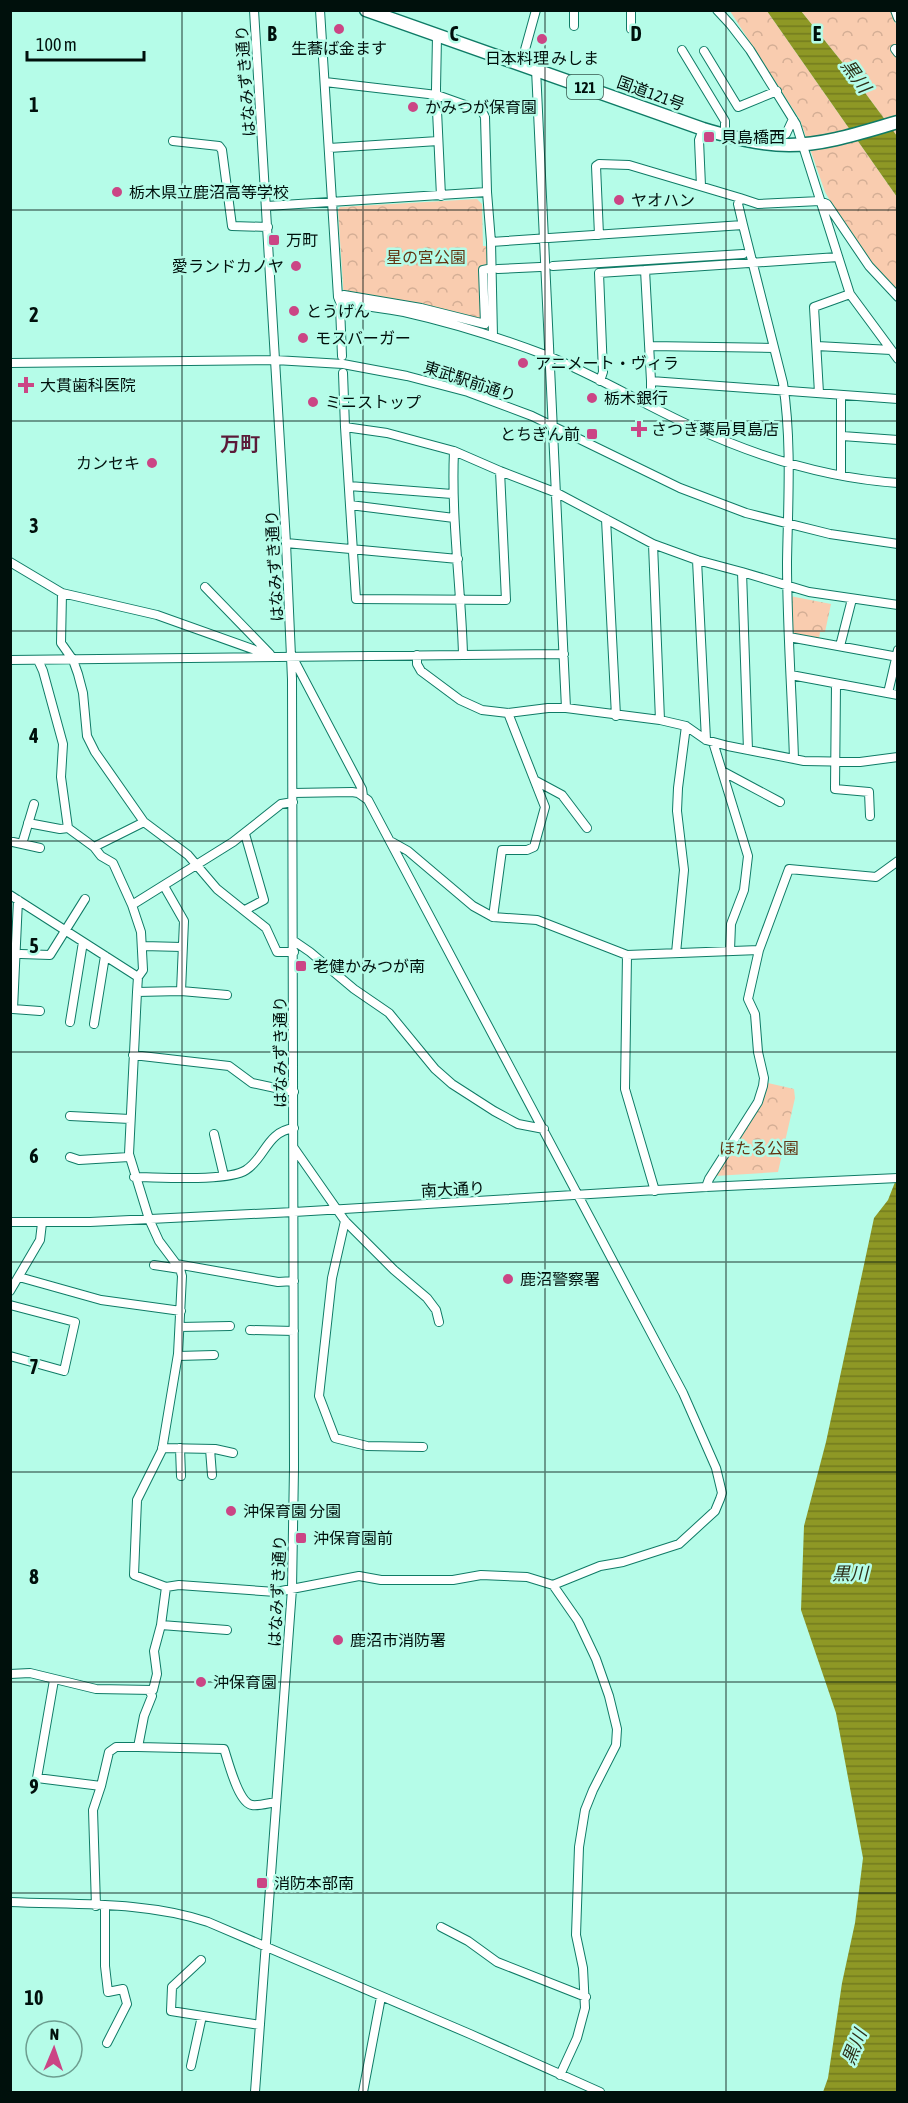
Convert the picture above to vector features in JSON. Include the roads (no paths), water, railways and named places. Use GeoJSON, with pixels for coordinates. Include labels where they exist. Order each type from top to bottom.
{"type":"FeatureCollection","features":[{"type":"Feature","properties":{"kind":"highway","name":"国道121号"},"geometry":{"type":"LineString","coordinates":[[366,10],[703,129],[740,139],[776,144],[805,143],[835,138],[897,122]]}},
{"type":"Feature","properties":{"kind":"street","name":"はなみずき通り"},"geometry":{"type":"LineString","coordinates":[[254,10],[292,657],[294,941],[294,1534],[292,1589],[255,2092]]}},
{"type":"Feature","properties":{"kind":"street"},"geometry":{"type":"LineString","coordinates":[[320,10],[340,302],[403,312],[493,336],[550,357],[712,435],[788,462],[841,475],[897,483]]}},
{"type":"Feature","properties":{"kind":"street"},"geometry":{"type":"LineString","coordinates":[[521,64],[536,10]]}},
{"type":"Feature","properties":{"kind":"street"},"geometry":{"type":"LineString","coordinates":[[574,10],[574,26]]}},
{"type":"Feature","properties":{"kind":"street"},"geometry":{"type":"LineString","coordinates":[[631,10],[631,29]]}},
{"type":"Feature","properties":{"kind":"street"},"geometry":{"type":"LineString","coordinates":[[717,10],[730,24],[777,91],[796,124],[805,143],[820,201],[850,294],[897,359]]}},
{"type":"Feature","properties":{"kind":"street"},"geometry":{"type":"LineString","coordinates":[[726,10],[730,24]]}},
{"type":"Feature","properties":{"kind":"street"},"geometry":{"type":"LineString","coordinates":[[894,10],[897,18]]}},
{"type":"Feature","properties":{"kind":"street"},"geometry":{"type":"LineString","coordinates":[[437,36],[436,95],[441,196]]}},
{"type":"Feature","properties":{"kind":"street"},"geometry":{"type":"LineString","coordinates":[[682,50],[725,121],[725,135]]}},
{"type":"Feature","properties":{"kind":"street"},"geometry":{"type":"LineString","coordinates":[[704,51],[738,107],[777,91]]}},
{"type":"Feature","properties":{"kind":"street"},"geometry":{"type":"LineString","coordinates":[[536,69],[566,708]]}},
{"type":"Feature","properties":{"kind":"street"},"geometry":{"type":"LineString","coordinates":[[325,82],[436,95],[478,109],[483,113],[491,242],[493,336]]}},
{"type":"Feature","properties":{"kind":"street"},"geometry":{"type":"LineString","coordinates":[[740,139],[781,137],[788,132],[793,119]]}},
{"type":"Feature","properties":{"kind":"street"},"geometry":{"type":"LineString","coordinates":[[701,186],[699,140],[703,129]]}},
{"type":"Feature","properties":{"kind":"street"},"geometry":{"type":"LineString","coordinates":[[173,141],[219,146],[222,150],[232,226],[268,227]]}},
{"type":"Feature","properties":{"kind":"street"},"geometry":{"type":"LineString","coordinates":[[328,148],[438,141]]}},
{"type":"Feature","properties":{"kind":"street"},"geometry":{"type":"LineString","coordinates":[[599,235],[596,166],[599,164],[629,165],[758,204],[820,201],[827,204],[868,266],[897,297]]}},
{"type":"Feature","properties":{"kind":"street"},"geometry":{"type":"LineString","coordinates":[[267,206],[487,192]]}},
{"type":"Feature","properties":{"kind":"street"},"geometry":{"type":"LineString","coordinates":[[740,198],[738,204],[784,391],[788,462],[789,637],[794,759]]}},
{"type":"Feature","properties":{"kind":"street"},"geometry":{"type":"LineString","coordinates":[[491,242],[743,225]]}},
{"type":"Feature","properties":{"kind":"street"},"geometry":{"type":"LineString","coordinates":[[553,266],[743,254]]}},
{"type":"Feature","properties":{"kind":"street"},"geometry":{"type":"LineString","coordinates":[[600,381],[603,372],[599,273],[838,256]]}},
{"type":"Feature","properties":{"kind":"street"},"geometry":{"type":"LineString","coordinates":[[498,269],[540,267]]}},
{"type":"Feature","properties":{"kind":"street"},"geometry":{"type":"LineString","coordinates":[[344,295],[421,308],[485,324],[483,270],[488,269]]}},
{"type":"Feature","properties":{"kind":"street"},"geometry":{"type":"LineString","coordinates":[[645,270],[650,346],[651,398],[649,405]]}},
{"type":"Feature","properties":{"kind":"street"},"geometry":{"type":"LineString","coordinates":[[819,393],[814,307],[850,294]]}},
{"type":"Feature","properties":{"kind":"street"},"geometry":{"type":"LineString","coordinates":[[340,308],[342,356]]}},
{"type":"Feature","properties":{"kind":"street"},"geometry":{"type":"LineString","coordinates":[[650,346],[774,348]]}},
{"type":"Feature","properties":{"kind":"street"},"geometry":{"type":"LineString","coordinates":[[817,346],[891,350]]}},
{"type":"Feature","properties":{"kind":"street","name":"東武駅前通り"},"geometry":{"type":"LineString","coordinates":[[10,363],[275,360],[343,364],[417,378],[468,392],[532,416],[680,488],[746,513],[830,534],[897,544]]}},
{"type":"Feature","properties":{"kind":"street"},"geometry":{"type":"LineString","coordinates":[[343,373],[356,599],[506,600],[500,471]]}},
{"type":"Feature","properties":{"kind":"street"},"geometry":{"type":"LineString","coordinates":[[651,381],[897,399]]}},
{"type":"Feature","properties":{"kind":"street"},"geometry":{"type":"LineString","coordinates":[[841,395],[841,475]]}},
{"type":"Feature","properties":{"kind":"street"},"geometry":{"type":"LineString","coordinates":[[345,427],[387,433],[454,451],[557,493],[653,544],[697,560],[788,586],[852,599],[897,605]]}},
{"type":"Feature","properties":{"kind":"street"},"geometry":{"type":"LineString","coordinates":[[842,436],[897,440]]}},
{"type":"Feature","properties":{"kind":"street"},"geometry":{"type":"LineString","coordinates":[[454,451],[452,494],[464,654]]}},
{"type":"Feature","properties":{"kind":"street"},"geometry":{"type":"LineString","coordinates":[[349,486],[452,494]]}},
{"type":"Feature","properties":{"kind":"street"},"geometry":{"type":"LineString","coordinates":[[350,505],[454,518]]}},
{"type":"Feature","properties":{"kind":"street"},"geometry":{"type":"LineString","coordinates":[[606,519],[616,716]]}},
{"type":"Feature","properties":{"kind":"street"},"geometry":{"type":"LineString","coordinates":[[286,543],[458,559]]}},
{"type":"Feature","properties":{"kind":"street"},"geometry":{"type":"LineString","coordinates":[[653,544],[660,720]]}},
{"type":"Feature","properties":{"kind":"street"},"geometry":{"type":"LineString","coordinates":[[697,560],[710,741],[722,771],[748,856],[744,890],[731,924],[730,950]]}},
{"type":"Feature","properties":{"kind":"street"},"geometry":{"type":"LineString","coordinates":[[10,562],[62,593],[157,615],[273,657]]}},
{"type":"Feature","properties":{"kind":"street"},"geometry":{"type":"LineString","coordinates":[[742,572],[748,750]]}},
{"type":"Feature","properties":{"kind":"street"},"geometry":{"type":"LineString","coordinates":[[205,587],[273,657]]}},
{"type":"Feature","properties":{"kind":"street"},"geometry":{"type":"LineString","coordinates":[[62,593],[61,643],[73,660],[83,693],[87,736],[100,760],[144,822],[188,855],[218,889],[266,928],[278,952],[294,952]]}},
{"type":"Feature","properties":{"kind":"street"},"geometry":{"type":"LineString","coordinates":[[840,646],[852,599]]}},
{"type":"Feature","properties":{"kind":"street"},"geometry":{"type":"LineString","coordinates":[[789,637],[897,655],[888,693]]}},
{"type":"Feature","properties":{"kind":"street"},"geometry":{"type":"LineString","coordinates":[[10,660],[564,654]]}},
{"type":"Feature","properties":{"kind":"street"},"geometry":{"type":"LineString","coordinates":[[417,655],[417,664],[421,671],[460,700],[483,710],[508,713],[566,708],[660,720],[686,726],[710,741],[794,759],[860,762],[897,757]]}},
{"type":"Feature","properties":{"kind":"street"},"geometry":{"type":"LineString","coordinates":[[28,823],[60,829],[68,828],[94,847],[101,856],[113,863],[132,905],[143,946],[143,970],[138,977],[136,992],[129,1156],[149,1219],[159,1241],[178,1266],[182,1276],[178,1356],[162,1448],[137,1500],[135,1575],[166,1587],[179,1585],[276,1592],[360,1576],[381,1581],[453,1580],[481,1575],[508,1576],[527,1577],[554,1585],[600,1566],[623,1562],[679,1544],[715,1511],[722,1493],[716,1468],[688,1404],[391,841],[371,805],[363,796],[357,779],[292,657]]}},
{"type":"Feature","properties":{"kind":"street"},"geometry":{"type":"LineString","coordinates":[[38,660],[63,744],[61,777],[68,828]]}},
{"type":"Feature","properties":{"kind":"street"},"geometry":{"type":"LineString","coordinates":[[791,675],[897,695]]}},
{"type":"Feature","properties":{"kind":"street"},"geometry":{"type":"LineString","coordinates":[[836,684],[835,789],[869,792],[870,816]]}},
{"type":"Feature","properties":{"kind":"street"},"geometry":{"type":"LineString","coordinates":[[493,917],[502,850],[527,850],[534,847],[545,807],[508,713]]}},
{"type":"Feature","properties":{"kind":"street"},"geometry":{"type":"LineString","coordinates":[[676,953],[684,870],[677,811],[678,788],[686,726]]}},
{"type":"Feature","properties":{"kind":"street"},"geometry":{"type":"LineString","coordinates":[[722,771],[780,802]]}},
{"type":"Feature","properties":{"kind":"street"},"geometry":{"type":"LineString","coordinates":[[536,781],[562,795],[586,828]]}},
{"type":"Feature","properties":{"kind":"street"},"geometry":{"type":"LineString","coordinates":[[132,905],[198,866],[293,797],[352,792],[363,796]]}},
{"type":"Feature","properties":{"kind":"street"},"geometry":{"type":"LineString","coordinates":[[21,844],[34,804]]}},
{"type":"Feature","properties":{"kind":"street"},"geometry":{"type":"LineString","coordinates":[[94,847],[144,822]]}},
{"type":"Feature","properties":{"kind":"street"},"geometry":{"type":"LineString","coordinates":[[245,834],[264,900],[245,910]]}},
{"type":"Feature","properties":{"kind":"street"},"geometry":{"type":"LineString","coordinates":[[391,841],[408,851],[473,906],[493,917],[537,920],[627,955],[759,950]]}},
{"type":"Feature","properties":{"kind":"street"},"geometry":{"type":"LineString","coordinates":[[13,842],[40,848]]}},
{"type":"Feature","properties":{"kind":"street"},"geometry":{"type":"LineString","coordinates":[[706,1187],[758,1102],[764,1086],[755,1014],[748,999],[759,950],[789,869],[876,877],[897,861]]}},
{"type":"Feature","properties":{"kind":"street"},"geometry":{"type":"LineString","coordinates":[[164,886],[184,921],[181,991]]}},
{"type":"Feature","properties":{"kind":"street"},"geometry":{"type":"LineString","coordinates":[[10,895],[138,977]]}},
{"type":"Feature","properties":{"kind":"street"},"geometry":{"type":"LineString","coordinates":[[21,954],[50,955],[85,899]]}},
{"type":"Feature","properties":{"kind":"street"},"geometry":{"type":"LineString","coordinates":[[18,900],[13,1009],[40,1011]]}},
{"type":"Feature","properties":{"kind":"street"},"geometry":{"type":"LineString","coordinates":[[294,941],[354,989],[390,1013],[435,1070],[452,1084],[518,1124],[544,1129]]}},
{"type":"Feature","properties":{"kind":"street"},"geometry":{"type":"LineString","coordinates":[[70,1022],[83,942]]}},
{"type":"Feature","properties":{"kind":"street"},"geometry":{"type":"LineString","coordinates":[[143,946],[182,947]]}},
{"type":"Feature","properties":{"kind":"street"},"geometry":{"type":"LineString","coordinates":[[627,955],[625,1089],[655,1191]]}},
{"type":"Feature","properties":{"kind":"street"},"geometry":{"type":"LineString","coordinates":[[94,1024],[105,956]]}},
{"type":"Feature","properties":{"kind":"street"},"geometry":{"type":"LineString","coordinates":[[136,992],[181,991],[227,995]]}},
{"type":"Feature","properties":{"kind":"street"},"geometry":{"type":"LineString","coordinates":[[133,1055],[229,1066],[252,1083],[294,1092]]}},
{"type":"Feature","properties":{"kind":"street"},"geometry":{"type":"LineString","coordinates":[[70,1116],[130,1119]]}},
{"type":"Feature","properties":{"kind":"street"},"geometry":{"type":"LineString","coordinates":[[134,1177],[224,1176],[245,1171],[282,1129],[294,1128]]}},
{"type":"Feature","properties":{"kind":"street"},"geometry":{"type":"LineString","coordinates":[[214,1134],[224,1176]]}},
{"type":"Feature","properties":{"kind":"street"},"geometry":{"type":"LineString","coordinates":[[294,1147],[345,1221],[394,1270],[427,1298],[436,1310],[439,1322]]}},
{"type":"Feature","properties":{"kind":"street"},"geometry":{"type":"LineString","coordinates":[[70,1157],[79,1160],[129,1156]]}},
{"type":"Feature","properties":{"kind":"street","name":"南大通り"},"geometry":{"type":"LineString","coordinates":[[10,1222],[42,1223],[336,1210],[706,1187],[897,1178]]}},
{"type":"Feature","properties":{"kind":"street"},"geometry":{"type":"LineString","coordinates":[[345,1221],[332,1278],[319,1396],[335,1437],[367,1446],[423,1447]]}},
{"type":"Feature","properties":{"kind":"street"},"geometry":{"type":"LineString","coordinates":[[10,1292],[40,1240],[42,1223]]}},
{"type":"Feature","properties":{"kind":"street"},"geometry":{"type":"LineString","coordinates":[[154,1265],[178,1266],[278,1282],[294,1281]]}},
{"type":"Feature","properties":{"kind":"street"},"geometry":{"type":"LineString","coordinates":[[19,1277],[101,1300],[181,1311]]}},
{"type":"Feature","properties":{"kind":"street"},"geometry":{"type":"LineString","coordinates":[[10,1305],[75,1322],[63,1371],[10,1356]]}},
{"type":"Feature","properties":{"kind":"street"},"geometry":{"type":"LineString","coordinates":[[180,1327],[230,1326]]}},
{"type":"Feature","properties":{"kind":"street"},"geometry":{"type":"LineString","coordinates":[[250,1329],[294,1330]]}},
{"type":"Feature","properties":{"kind":"street"},"geometry":{"type":"LineString","coordinates":[[178,1356],[214,1355]]}},
{"type":"Feature","properties":{"kind":"street"},"geometry":{"type":"LineString","coordinates":[[162,1448],[210,1449],[233,1453]]}},
{"type":"Feature","properties":{"kind":"street"},"geometry":{"type":"LineString","coordinates":[[180,1448],[182,1476]]}},
{"type":"Feature","properties":{"kind":"street"},"geometry":{"type":"LineString","coordinates":[[210,1449],[212,1475]]}},
{"type":"Feature","properties":{"kind":"street"},"geometry":{"type":"LineString","coordinates":[[554,1585],[578,1621],[596,1659],[617,1728],[616,1745],[592,1790],[585,1810],[579,1847],[576,1935],[583,1968],[585,2008],[577,2037],[560,2075]]}},
{"type":"Feature","properties":{"kind":"street"},"geometry":{"type":"LineString","coordinates":[[10,1674],[30,1673],[96,1689],[150,1692],[156,1683],[154,1651],[161,1625],[166,1587]]}},
{"type":"Feature","properties":{"kind":"street"},"geometry":{"type":"LineString","coordinates":[[161,1625],[227,1630]]}},
{"type":"Feature","properties":{"kind":"street"},"geometry":{"type":"LineString","coordinates":[[54,1680],[37,1778],[101,1786]]}},
{"type":"Feature","properties":{"kind":"street"},"geometry":{"type":"LineString","coordinates":[[138,1747],[144,1716],[152,1696],[150,1692]]}},
{"type":"Feature","properties":{"kind":"street"},"geometry":{"type":"LineString","coordinates":[[96,1906],[93,1810],[110,1752],[116,1747],[224,1749],[234,1780],[245,1801],[251,1805],[276,1802]]}},
{"type":"Feature","properties":{"kind":"street"},"geometry":{"type":"LineString","coordinates":[[10,1902],[152,1909],[183,1914],[470,2034],[600,2092]]}},
{"type":"Feature","properties":{"kind":"street"},"geometry":{"type":"LineString","coordinates":[[105,1907],[105,1965],[108,1992],[123,1989],[127,2004],[107,2043]]}},
{"type":"Feature","properties":{"kind":"street"},"geometry":{"type":"LineString","coordinates":[[441,1927],[468,1941],[497,1962],[586,1996]]}},
{"type":"Feature","properties":{"kind":"street"},"geometry":{"type":"LineString","coordinates":[[201,1960],[172,1987],[171,2011],[260,2025]]}},
{"type":"Feature","properties":{"kind":"street"},"geometry":{"type":"LineString","coordinates":[[363,2092],[381,1997]]}},
{"type":"Feature","properties":{"kind":"street"},"geometry":{"type":"LineString","coordinates":[[191,2066],[202,2016]]}},
{"type":"Feature","properties":{"kind":"water"},"geometry":{"type":"Polygon","coordinates":[[[767,11],[801,11],[897,136],[897,197],[767,11]]]}},
{"type":"Feature","properties":{"kind":"water","name":"黒川"},"geometry":{"type":"Polygon","coordinates":[[[897,1177],[897,2092],[823,2092],[828,2078],[842,1983],[855,1923],[863,1858],[836,1713],[801,1610],[804,1526],[826,1442],[874,1218],[888,1200],[897,1177]]]}},
{"type":"Feature","properties":{"kind":"place","name":"生蕎ば金ます"},"geometry":{"type":"Point","coordinates":[339,29]}},
{"type":"Feature","properties":{"kind":"place","name":"日本料理 みしま"},"geometry":{"type":"Point","coordinates":[542,39]}},
{"type":"Feature","properties":{"kind":"place","name":"かみつが保育園"},"geometry":{"type":"Point","coordinates":[413,107]}},
{"type":"Feature","properties":{"kind":"place","name":"貝島橋西"},"geometry":{"type":"Point","coordinates":[709,137]}},
{"type":"Feature","properties":{"kind":"place","name":"栃木県立鹿沼高等学校"},"geometry":{"type":"Point","coordinates":[117,192]}},
{"type":"Feature","properties":{"kind":"place","name":"ヤオハン"},"geometry":{"type":"Point","coordinates":[619,200]}},
{"type":"Feature","properties":{"kind":"place","name":"万町"},"geometry":{"type":"Point","coordinates":[274,240]}},
{"type":"Feature","properties":{"kind":"place","name":"愛ランドカノヤ"},"geometry":{"type":"Point","coordinates":[296,266]}},
{"type":"Feature","properties":{"kind":"place","name":"とうげん"},"geometry":{"type":"Point","coordinates":[294,311]}},
{"type":"Feature","properties":{"kind":"place","name":"モスバーガー"},"geometry":{"type":"Point","coordinates":[303,338]}},
{"type":"Feature","properties":{"kind":"place","name":"アニメート・ヴィラ"},"geometry":{"type":"Point","coordinates":[523,363]}},
{"type":"Feature","properties":{"kind":"place","name":"大貫歯科医院"},"geometry":{"type":"Point","coordinates":[26,385]}},
{"type":"Feature","properties":{"kind":"place","name":"栃木銀行"},"geometry":{"type":"Point","coordinates":[592,398]}},
{"type":"Feature","properties":{"kind":"place","name":"ミニストップ"},"geometry":{"type":"Point","coordinates":[313,402]}},
{"type":"Feature","properties":{"kind":"place","name":"さつき薬局貝島店"},"geometry":{"type":"Point","coordinates":[639,429]}},
{"type":"Feature","properties":{"kind":"place","name":"とちぎん前"},"geometry":{"type":"Point","coordinates":[592,434]}},
{"type":"Feature","properties":{"kind":"place","name":"カンセキ"},"geometry":{"type":"Point","coordinates":[152,463]}},
{"type":"Feature","properties":{"kind":"place","name":"老健かみつが南"},"geometry":{"type":"Point","coordinates":[301,966]}},
{"type":"Feature","properties":{"kind":"place","name":"鹿沼警察署"},"geometry":{"type":"Point","coordinates":[508,1279]}},
{"type":"Feature","properties":{"kind":"place","name":"沖保育園 分園"},"geometry":{"type":"Point","coordinates":[231,1511]}},
{"type":"Feature","properties":{"kind":"place","name":"沖保育園前"},"geometry":{"type":"Point","coordinates":[301,1538]}},
{"type":"Feature","properties":{"kind":"place","name":"鹿沼市消防署"},"geometry":{"type":"Point","coordinates":[338,1640]}},
{"type":"Feature","properties":{"kind":"place","name":"沖保育園"},"geometry":{"type":"Point","coordinates":[201,1682]}},
{"type":"Feature","properties":{"kind":"place","name":"消防本部南"},"geometry":{"type":"Point","coordinates":[262,1883]}},
{"type":"Feature","properties":{"kind":"district","name":"万町"},"geometry":{"type":"Point","coordinates":[240,443]}},
{"type":"Feature","properties":{"kind":"park label","name":"星の宮公園"},"geometry":{"type":"Point","coordinates":[426,257]}},
{"type":"Feature","properties":{"kind":"park label","name":"ほたる公園"},"geometry":{"type":"Point","coordinates":[759,1148]}}]}
